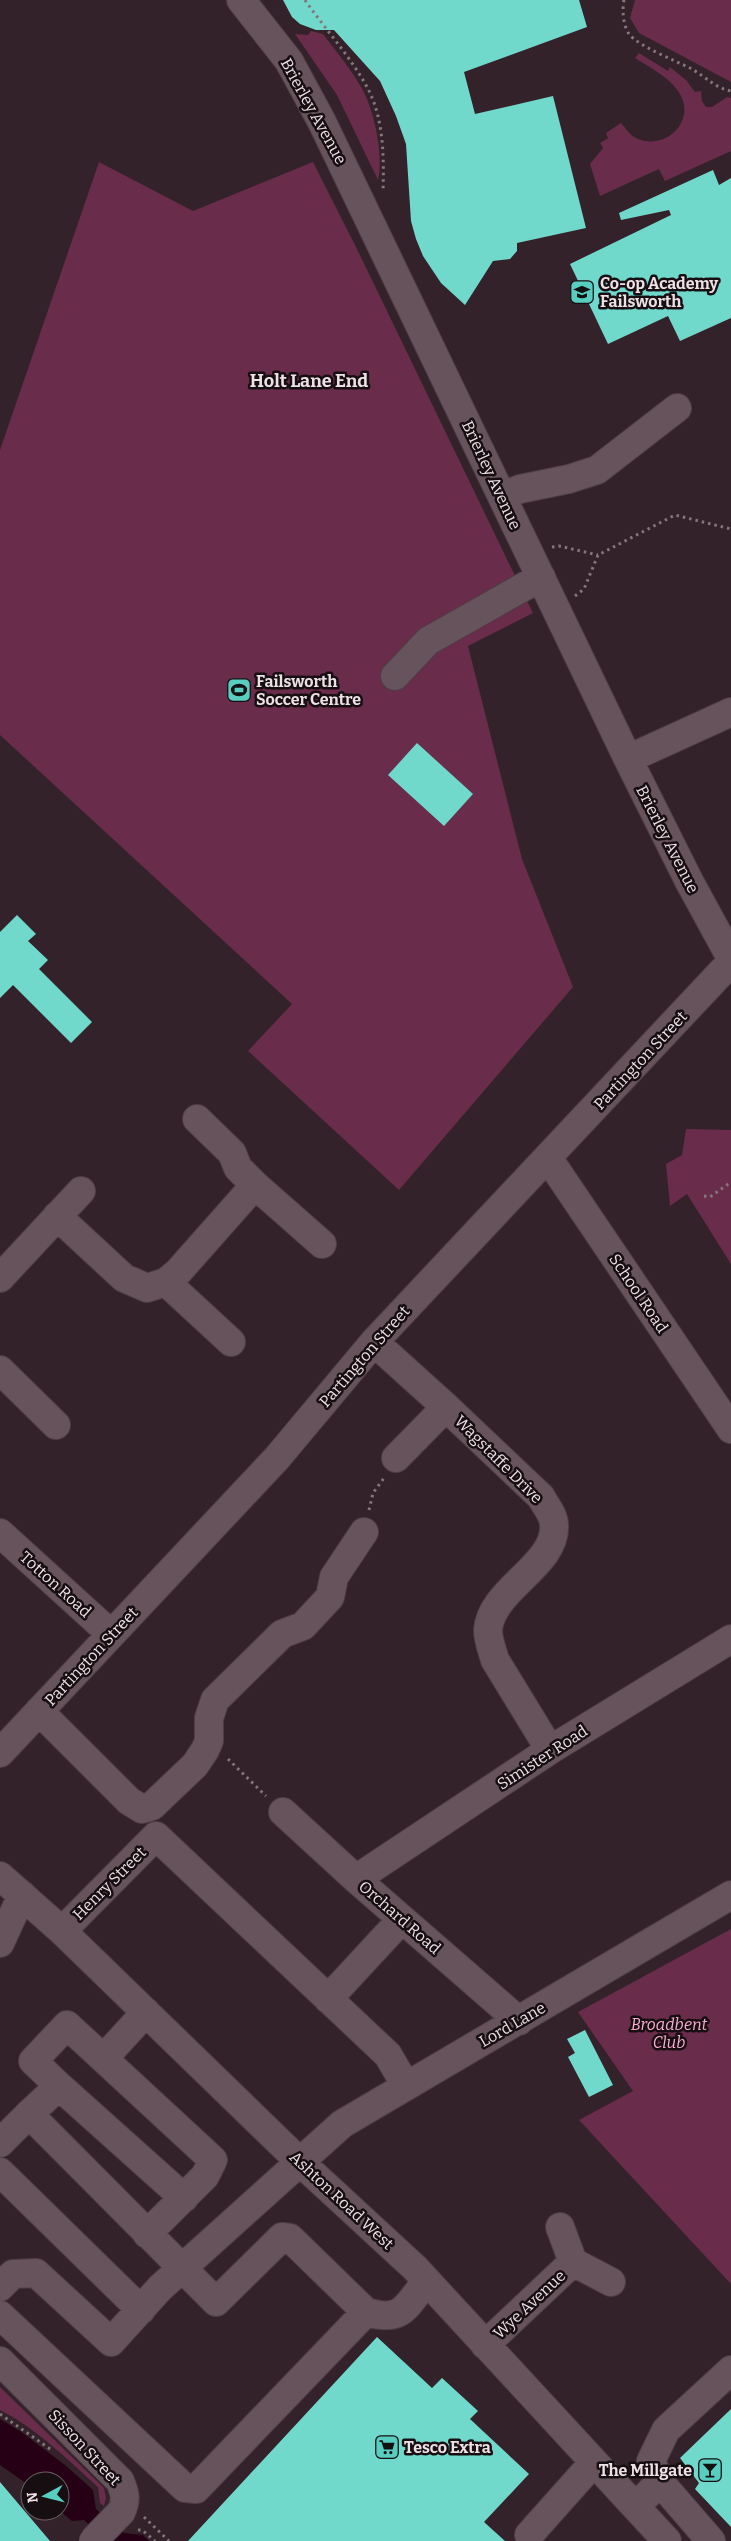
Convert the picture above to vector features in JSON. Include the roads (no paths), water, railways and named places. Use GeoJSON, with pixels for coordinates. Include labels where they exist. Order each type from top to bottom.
{"type":"FeatureCollection","features":[{"type":"Feature","properties":{"kind":"street","name":"Brierley Avenue"},"geometry":{"type":"LineString","coordinates":[[241,0],[288,61],[322,122],[628,759],[689,882],[731,958]]}},
{"type":"Feature","properties":{"kind":"street"},"geometry":{"type":"LineString","coordinates":[[502,496],[520,489],[568,479],[597,470],[677,408]]}},
{"type":"Feature","properties":{"kind":"street"},"geometry":{"type":"LineString","coordinates":[[395,676],[428,641],[540,577]]}},
{"type":"Feature","properties":{"kind":"street"},"geometry":{"type":"LineString","coordinates":[[628,759],[731,712]]}},
{"type":"Feature","properties":{"kind":"street","name":"Partington Street"},"geometry":{"type":"LineString","coordinates":[[0,1753],[277,1458],[374,1342],[731,962]]}},
{"type":"Feature","properties":{"kind":"street"},"geometry":{"type":"LineString","coordinates":[[197,1119],[232,1153],[238,1168],[322,1244]]}},
{"type":"Feature","properties":{"kind":"street","name":"School Road"},"geometry":{"type":"LineString","coordinates":[[548,1158],[731,1429]]}},
{"type":"Feature","properties":{"kind":"street"},"geometry":{"type":"LineString","coordinates":[[58,1216],[124,1278],[148,1288],[166,1282],[178,1272],[255,1185]]}},
{"type":"Feature","properties":{"kind":"street"},"geometry":{"type":"LineString","coordinates":[[4,1266],[58,1216],[80,1191]]}},
{"type":"Feature","properties":{"kind":"street"},"geometry":{"type":"LineString","coordinates":[[166,1282],[231,1342]]}},
{"type":"Feature","properties":{"kind":"street","name":"Wagstaffe Drive"},"geometry":{"type":"LineString","coordinates":[[374,1342],[541,1497],[554,1524],[547,1550],[503,1599],[492,1616],[488,1630],[495,1660],[550,1750]]}},
{"type":"Feature","properties":{"kind":"street"},"geometry":{"type":"LineString","coordinates":[[0,1370],[56,1425]]}},
{"type":"Feature","properties":{"kind":"street"},"geometry":{"type":"LineString","coordinates":[[396,1458],[446,1407]]}},
{"type":"Feature","properties":{"kind":"street"},"geometry":{"type":"LineString","coordinates":[[39,1711],[129,1801],[142,1809],[152,1806],[195,1765],[209,1740],[209,1718],[216,1700],[282,1634],[303,1626],[330,1597],[334,1577],[364,1532]]}},
{"type":"Feature","properties":{"kind":"street","name":"Totton Road"},"geometry":{"type":"LineString","coordinates":[[0,1533],[111,1634]]}},
{"type":"Feature","properties":{"kind":"street","name":"Simister Road"},"geometry":{"type":"LineString","coordinates":[[356,1879],[550,1750],[731,1639]]}},
{"type":"Feature","properties":{"kind":"street","name":"Orchard Road"},"geometry":{"type":"LineString","coordinates":[[283,1812],[356,1879],[519,2021]]}},
{"type":"Feature","properties":{"kind":"street","name":"Henry Street"},"geometry":{"type":"LineString","coordinates":[[62,1931],[156,1836],[328,1999]]}},
{"type":"Feature","properties":{"kind":"street","name":"Ashton Road West"},"geometry":{"type":"LineString","coordinates":[[0,1876],[62,1931],[299,2161],[427,2281],[667,2541]]}},
{"type":"Feature","properties":{"kind":"street","name":"Lord Lane"},"geometry":{"type":"LineString","coordinates":[[3,2279],[13,2274],[36,2273],[111,2342],[182,2268],[342,2124],[731,1895]]}},
{"type":"Feature","properties":{"kind":"street"},"geometry":{"type":"LineString","coordinates":[[0,1943],[22,1896]]}},
{"type":"Feature","properties":{"kind":"street"},"geometry":{"type":"LineString","coordinates":[[402,1919],[328,1999],[388,2055],[406,2086]]}},
{"type":"Feature","properties":{"kind":"street"},"geometry":{"type":"LineString","coordinates":[[104,2058],[146,2012]]}},
{"type":"Feature","properties":{"kind":"street"},"geometry":{"type":"LineString","coordinates":[[147,2234],[184,2198],[205,2176],[213,2160],[67,2025],[32,2061],[184,2198]]}},
{"type":"Feature","properties":{"kind":"street"},"geometry":{"type":"LineString","coordinates":[[0,2143],[59,2086]]}},
{"type":"Feature","properties":{"kind":"street"},"geometry":{"type":"LineString","coordinates":[[28,2114],[216,2302],[282,2237],[290,2238],[366,2312],[390,2316],[408,2307],[427,2281]]}},
{"type":"Feature","properties":{"kind":"street"},"geometry":{"type":"LineString","coordinates":[[0,2172],[141,2310]]}},
{"type":"Feature","properties":{"kind":"street","name":"Wye Avenue"},"geometry":{"type":"LineString","coordinates":[[560,2227],[573,2262],[611,2282]]}},
{"type":"Feature","properties":{"kind":"street","name":"Wye Avenue"},"geometry":{"type":"LineString","coordinates":[[485,2345],[573,2262]]}},
{"type":"Feature","properties":{"kind":"street"},"geometry":{"type":"LineString","coordinates":[[0,2315],[185,2488],[196,2490],[366,2312]]}},
{"type":"Feature","properties":{"kind":"street","name":"Sisson Street"},"geometry":{"type":"LineString","coordinates":[[0,2361],[120,2481],[125,2493],[127,2521],[93,2541]]}},
{"type":"Feature","properties":{"kind":"street"},"geometry":{"type":"LineString","coordinates":[[711,2541],[660,2482],[651,2461],[666,2430],[731,2370]]}},
{"type":"Feature","properties":{"kind":"street"},"geometry":{"type":"LineString","coordinates":[[528,2535],[594,2462]]}},
{"type":"Feature","properties":{"kind":"street"},"geometry":{"type":"LineString","coordinates":[[635,2506],[660,2482]]}},
{"type":"Feature","properties":{"kind":"place","name":"Co-op Academy Failsworth"},"geometry":{"type":"Point","coordinates":[582,292]}},
{"type":"Feature","properties":{"kind":"place","name":"Failsworth Soccer Centre"},"geometry":{"type":"Point","coordinates":[239,690]}},
{"type":"Feature","properties":{"kind":"place","name":"Tesco Extra"},"geometry":{"type":"Point","coordinates":[387,2447]}},
{"type":"Feature","properties":{"kind":"place","name":"The Millgate"},"geometry":{"type":"Point","coordinates":[710,2470]}},
{"type":"Feature","properties":{"kind":"district","name":"Holt Lane End"},"geometry":{"type":"Point","coordinates":[309,381]}},
{"type":"Feature","properties":{"kind":"park label","name":"Broadbent Club"},"geometry":{"type":"Point","coordinates":[669,2033]}}]}
